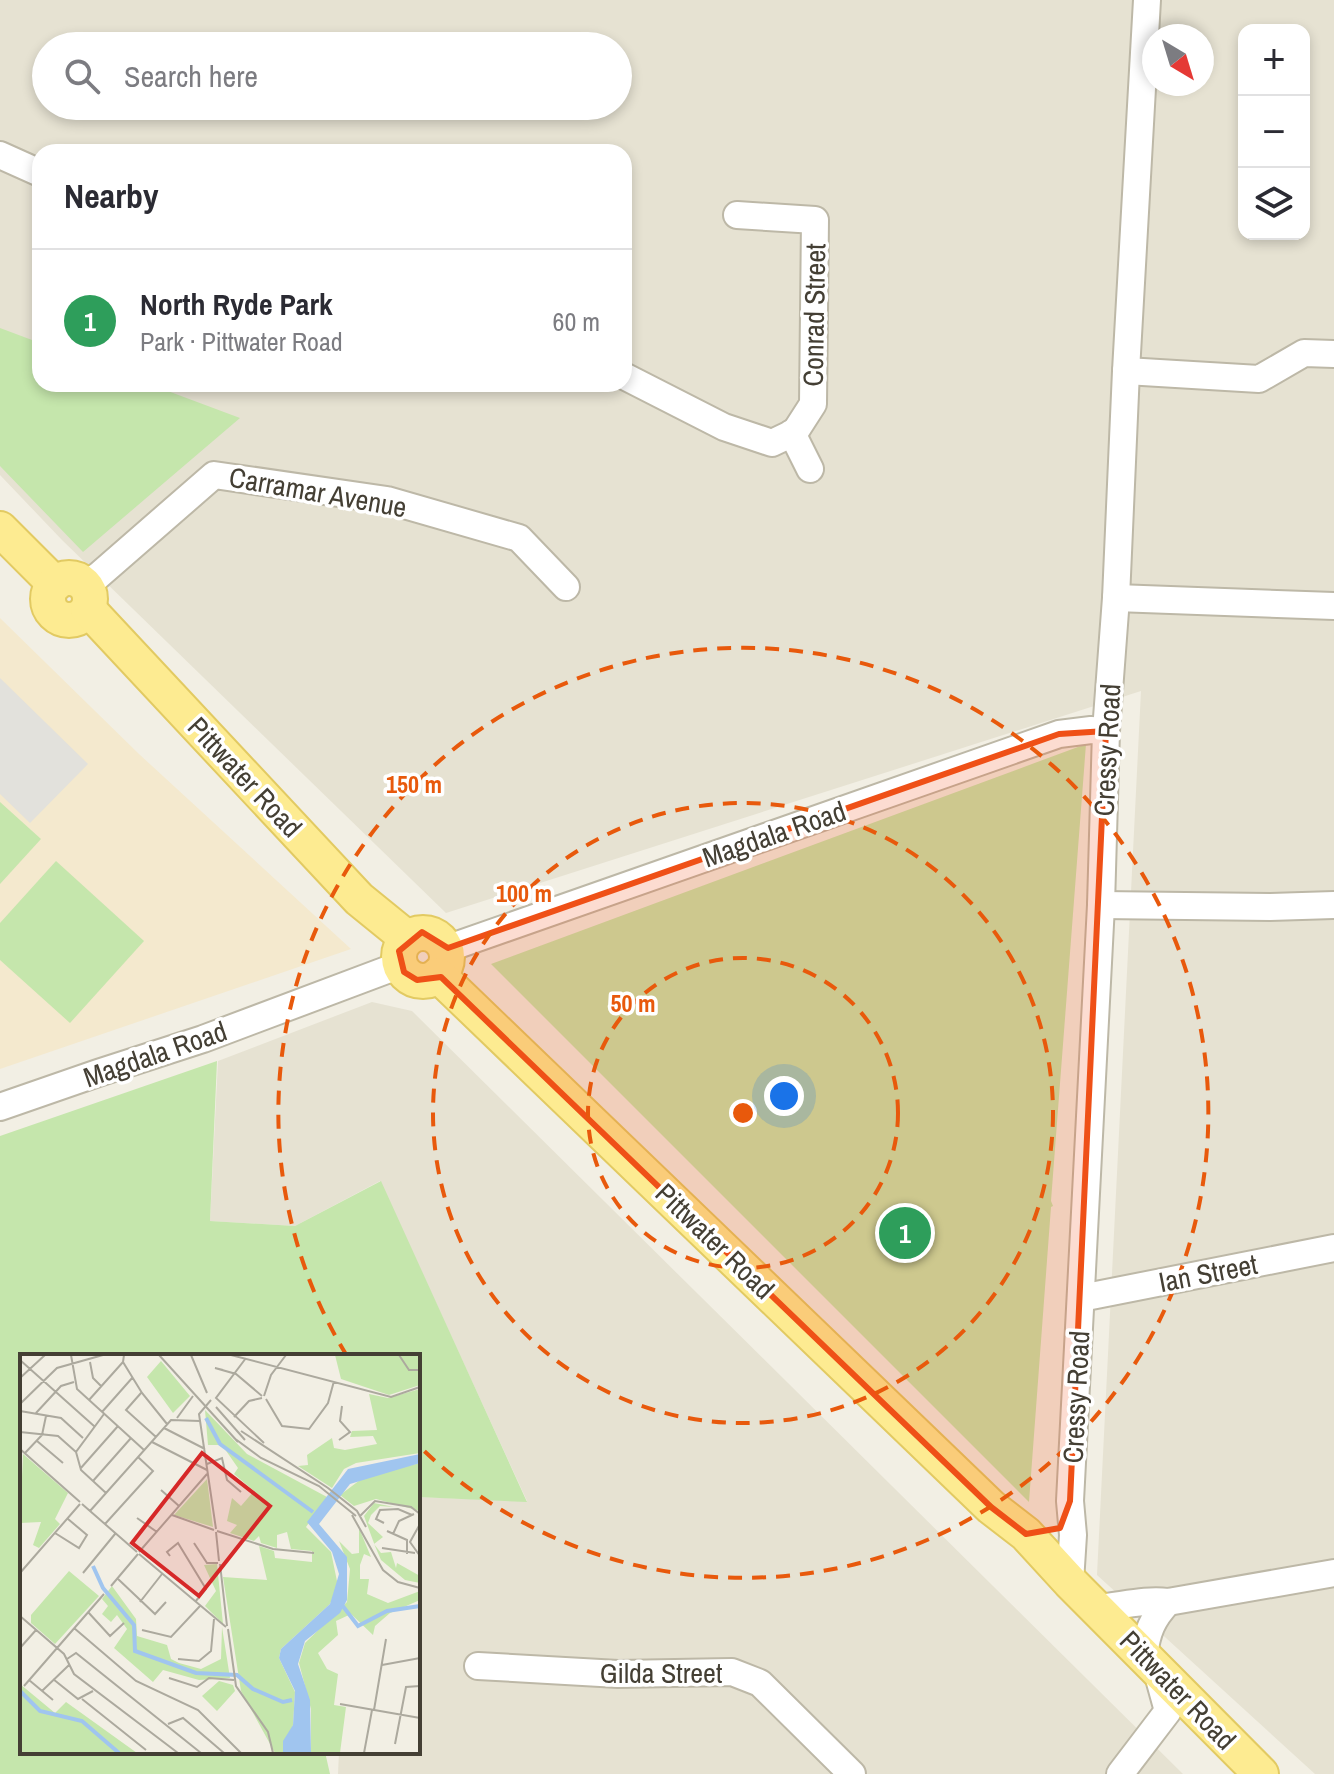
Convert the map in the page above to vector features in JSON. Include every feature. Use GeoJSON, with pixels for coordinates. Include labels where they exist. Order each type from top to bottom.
{"type":"FeatureCollection","features":[{"type":"Feature","properties":{"kind":"main road","name":"Pittwater Road"},"geometry":{"type":"LineString","coordinates":[[0,529],[76,593],[359,899],[404,952]]}},
{"type":"Feature","properties":{"kind":"main road"},"geometry":{"type":"LineString","coordinates":[[404,952],[422,932],[429,933],[442,942],[442,962]]}},
{"type":"Feature","properties":{"kind":"main road","name":"Pittwater Road"},"geometry":{"type":"LineString","coordinates":[[442,962],[991,1507],[1026,1534],[1261,1774]]}},
{"type":"Feature","properties":{"kind":"main road","name":"Pittwater Road"},"geometry":{"type":"LineString","coordinates":[[991,1507],[1018,1542],[1168,1711],[1229,1774]]}},
{"type":"Feature","properties":{"kind":"street","name":"Cressy Road"},"geometry":{"type":"LineString","coordinates":[[1070,1582],[1073,1535],[1070,1501],[1101,905],[1106,731],[1116,598],[1147,0]]}},
{"type":"Feature","properties":{"kind":"street"},"geometry":{"type":"LineString","coordinates":[[0,155],[32,169]]}},
{"type":"Feature","properties":{"kind":"street","name":"Conrad Street"},"geometry":{"type":"LineString","coordinates":[[737,215],[815,220],[813,404],[792,433]]}},
{"type":"Feature","properties":{"kind":"street"},"geometry":{"type":"LineString","coordinates":[[1126,371],[1259,379],[1304,353],[1334,354]]}},
{"type":"Feature","properties":{"kind":"street"},"geometry":{"type":"LineString","coordinates":[[632,380],[724,427],[772,443],[792,433],[810,469]]}},
{"type":"Feature","properties":{"kind":"street","name":"Carramar Avenue"},"geometry":{"type":"LineString","coordinates":[[76,593],[214,475],[387,500],[519,538],[566,587]]}},
{"type":"Feature","properties":{"kind":"street"},"geometry":{"type":"LineString","coordinates":[[1116,598],[1334,606]]}},
{"type":"Feature","properties":{"kind":"street","name":"Magdala Road"},"geometry":{"type":"LineString","coordinates":[[442,962],[1059,734],[1106,731]]}},
{"type":"Feature","properties":{"kind":"street"},"geometry":{"type":"LineString","coordinates":[[1101,905],[1334,905]]}},
{"type":"Feature","properties":{"kind":"street","name":"Magdala Road"},"geometry":{"type":"LineString","coordinates":[[0,1107],[203,1039],[404,952]]}},
{"type":"Feature","properties":{"kind":"street","name":"Ian Street"},"geometry":{"type":"LineString","coordinates":[[1081,1298],[1334,1248]]}},
{"type":"Feature","properties":{"kind":"street","name":"Cressy Road"},"geometry":{"type":"LineString","coordinates":[[1026,1534],[1038,1537],[1060,1528],[1070,1501]]}},
{"type":"Feature","properties":{"kind":"street"},"geometry":{"type":"LineString","coordinates":[[1097,1608],[1152,1600],[1168,1602],[1334,1573]]}},
{"type":"Feature","properties":{"kind":"street"},"geometry":{"type":"LineString","coordinates":[[1168,1602],[1156,1615],[1146,1635],[1150,1661],[1168,1711],[1225,1739]]}},
{"type":"Feature","properties":{"kind":"street","name":"Gilda Street"},"geometry":{"type":"LineString","coordinates":[[478,1666],[618,1674],[732,1672],[760,1683],[852,1774]]}},
{"type":"Feature","properties":{"kind":"street"},"geometry":{"type":"LineString","coordinates":[[1120,1774],[1168,1711]]}},
{"type":"Feature","properties":{"kind":"highlighted area"},"geometry":{"type":"Polygon","coordinates":[[[1106,731],[1070,1501],[1060,1528],[1026,1534],[991,1507],[441,977],[417,980],[404,972],[399,951],[422,932],[448,948],[1059,734],[1106,731]]]}},
{"type":"Feature","properties":{"kind":"shaded area"},"geometry":{"type":"Polygon","coordinates":[[[0,0],[1334,0],[1334,1774],[1315,1774],[1097,1575],[1141,691],[446,913],[62,540],[0,475],[0,0]]]}},
{"type":"Feature","properties":{"kind":"shaded area"},"geometry":{"type":"Polygon","coordinates":[[[0,618],[139,754],[351,949],[0,1069],[0,618]]]}},
{"type":"Feature","properties":{"kind":"shaded area"},"geometry":{"type":"Polygon","coordinates":[[[0,678],[88,764],[30,823],[0,794],[0,678]]]}},
{"type":"Feature","properties":{"kind":"shaded area"},"geometry":{"type":"Polygon","coordinates":[[[372,1002],[412,1011],[1183,1774],[338,1774],[339,1754],[420,1754],[420,1497],[527,1501],[380,1181],[295,1226],[210,1221],[218,1061],[372,1002]]]}},
{"type":"Feature","properties":{"kind":"green space"},"geometry":{"type":"Polygon","coordinates":[[[0,328],[32,340],[32,392],[170,392],[240,418],[83,552],[0,466],[0,328]]]}},
{"type":"Feature","properties":{"kind":"green space"},"geometry":{"type":"Polygon","coordinates":[[[1086,744],[1053,1206],[1029,1502],[491,964],[1086,744]]]}},
{"type":"Feature","properties":{"kind":"green space"},"geometry":{"type":"Polygon","coordinates":[[[0,802],[41,839],[0,884],[0,802]]]}},
{"type":"Feature","properties":{"kind":"green space"},"geometry":{"type":"Polygon","coordinates":[[[56,861],[144,941],[70,1023],[0,960],[0,923],[56,861]]]}},
{"type":"Feature","properties":{"kind":"green space"},"geometry":{"type":"Polygon","coordinates":[[[217,1061],[210,1221],[295,1226],[381,1181],[527,1502],[420,1497],[420,1354],[20,1354],[20,1754],[325,1754],[330,1774],[0,1774],[0,1136],[217,1061]]]}},
{"type":"Feature","properties":{"kind":"place","name":"North Ryde Park"},"geometry":{"type":"Point","coordinates":[905,1233]}}]}
